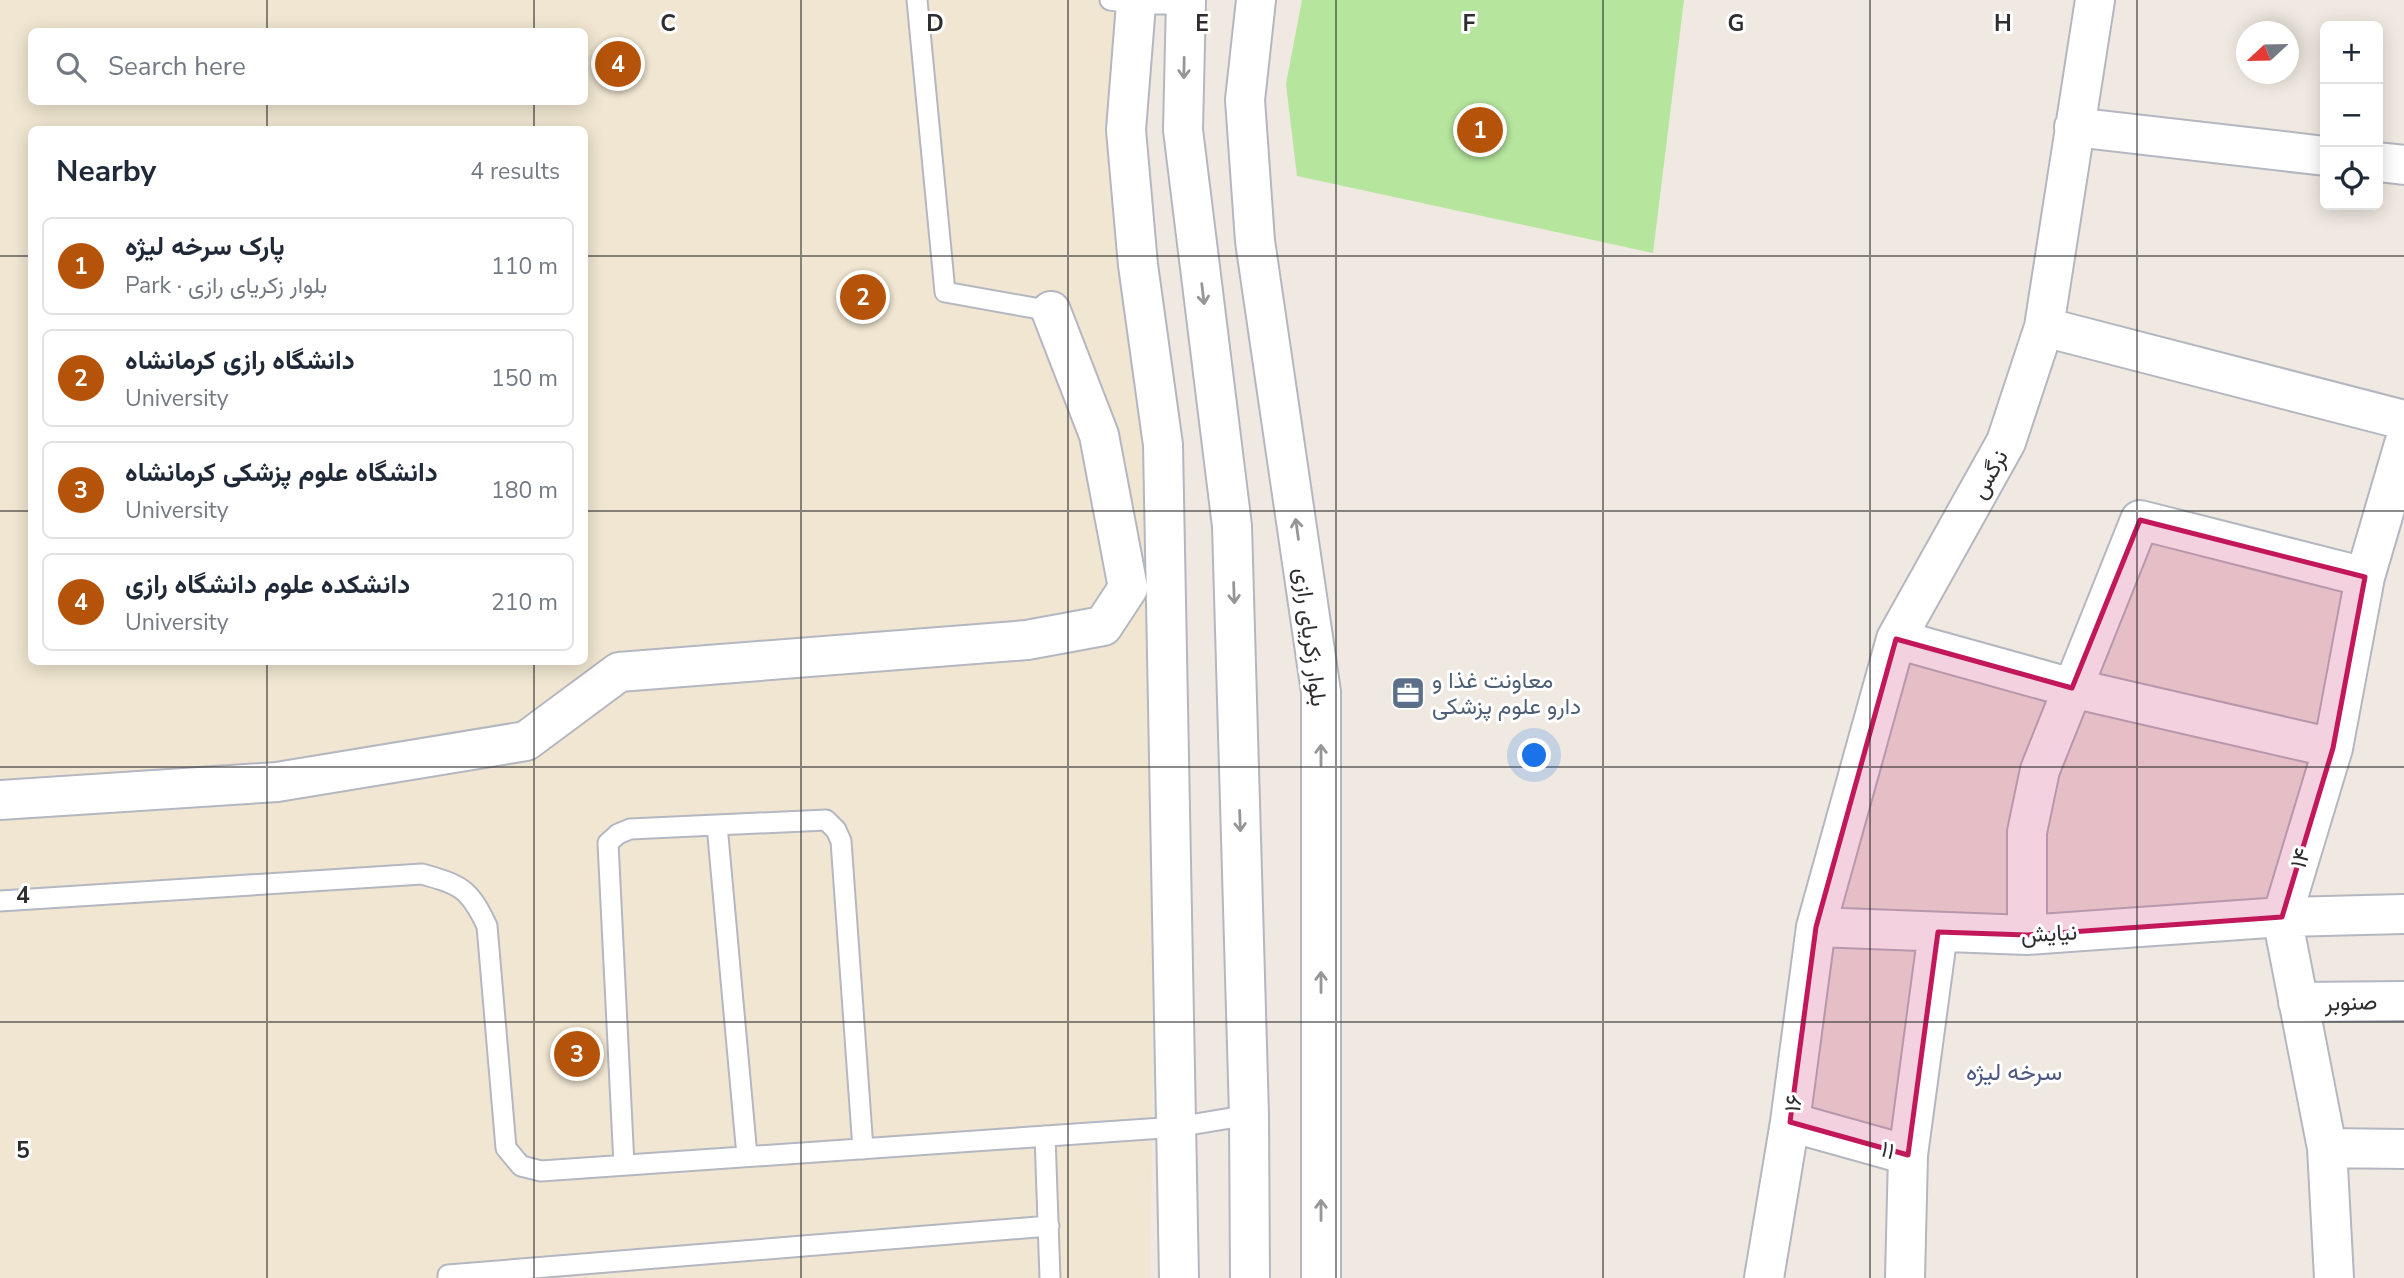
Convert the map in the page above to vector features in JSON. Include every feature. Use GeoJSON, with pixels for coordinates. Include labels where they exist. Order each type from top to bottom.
{"type":"FeatureCollection","features":[{"type":"Feature","properties":{"kind":"street","name":"بلوار زکریای رازی"},"geometry":{"type":"LineString","coordinates":[[1256,0],[1245,100],[1255,241],[1321,692],[1321,1278]]}},
{"type":"Feature","properties":{"kind":"street","name":"نرگس"},"geometry":{"type":"LineString","coordinates":[[1816,927],[1896,639],[2006,442],[2044,327],[2095,0]]}},
{"type":"Feature","properties":{"kind":"street"},"geometry":{"type":"LineString","coordinates":[[1123,2],[1126,130],[1138,265],[1163,445],[1179,1278]]}},
{"type":"Feature","properties":{"kind":"street"},"geometry":{"type":"LineString","coordinates":[[1185,2],[1183,130],[1232,526],[1249,1115],[1250,1278]]}},
{"type":"Feature","properties":{"kind":"street"},"geometry":{"type":"LineString","coordinates":[[2074,127],[2320,155]]}},
{"type":"Feature","properties":{"kind":"street"},"geometry":{"type":"LineString","coordinates":[[2383,163],[2404,165]]}},
{"type":"Feature","properties":{"kind":"street"},"geometry":{"type":"LineString","coordinates":[[0,800],[277,782],[526,741],[619,672],[1027,640],[1103,626],[1128,587],[1099,435],[1051,311]]}},
{"type":"Feature","properties":{"kind":"street"},"geometry":{"type":"LineString","coordinates":[[2044,327],[2404,420]]}},
{"type":"Feature","properties":{"kind":"street","name":"۱۴"},"geometry":{"type":"LineString","coordinates":[[2334,1278],[2327,1149],[2282,917],[2333,748],[2365,577],[2404,444]]}},
{"type":"Feature","properties":{"kind":"street"},"geometry":{"type":"LineString","coordinates":[[2028,936],[2027,832],[2040,770],[2140,520],[2365,577]]}},
{"type":"Feature","properties":{"kind":"street"},"geometry":{"type":"LineString","coordinates":[[1896,639],[2072,688],[2333,748]]}},
{"type":"Feature","properties":{"kind":"street","name":"نیایش"},"geometry":{"type":"LineString","coordinates":[[1816,927],[2028,936],[2282,917],[2404,914]]}},
{"type":"Feature","properties":{"kind":"street","name":"۱۶"},"geometry":{"type":"LineString","coordinates":[[1764,1278],[1790,1122],[1816,927]]}},
{"type":"Feature","properties":{"kind":"street"},"geometry":{"type":"LineString","coordinates":[[1908,1155],[1938,932]]}},
{"type":"Feature","properties":{"kind":"street","name":"صنوبر"},"geometry":{"type":"LineString","coordinates":[[2298,1002],[2404,1001]]}},
{"type":"Feature","properties":{"kind":"street","name":"۱۱"},"geometry":{"type":"LineString","coordinates":[[1790,1122],[1908,1155],[1905,1278]]}},
{"type":"Feature","properties":{"kind":"street"},"geometry":{"type":"LineString","coordinates":[[2327,1149],[2404,1149]]}},
{"type":"Feature","properties":{"kind":"lane"},"geometry":{"type":"LineString","coordinates":[[917,0],[945,292],[1051,311]]}},
{"type":"Feature","properties":{"kind":"lane"},"geometry":{"type":"LineString","coordinates":[[1123,2],[1185,2]]}},
{"type":"Feature","properties":{"kind":"lane"},"geometry":{"type":"LineString","coordinates":[[624,1165],[608,843],[618,834],[630,830],[826,820],[836,830],[841,841],[863,1149]]}},
{"type":"Feature","properties":{"kind":"lane"},"geometry":{"type":"LineString","coordinates":[[717,825],[747,1156]]}},
{"type":"Feature","properties":{"kind":"lane"},"geometry":{"type":"LineString","coordinates":[[0,901],[422,874],[456,883],[476,904],[487,926],[506,1148],[521,1166],[541,1171],[1177,1127],[1249,1115]]}},
{"type":"Feature","properties":{"kind":"lane"},"geometry":{"type":"LineString","coordinates":[[1045,1136],[1050,1278]]}},
{"type":"Feature","properties":{"kind":"lane"},"geometry":{"type":"LineString","coordinates":[[448,1278],[448,1275],[1049,1226]]}},
{"type":"Feature","properties":{"kind":"highlighted area"},"geometry":{"type":"Polygon","coordinates":[[[2140,520],[2365,577],[2333,748],[2282,917],[2027,935],[1938,932],[1908,1155],[1790,1122],[1816,927],[1896,639],[2072,688],[2140,520]]]}},
{"type":"Feature","properties":{"kind":"shaded area"},"geometry":{"type":"Polygon","coordinates":[[[0,0],[1137,0],[1159,659],[1150,1278],[0,1278],[0,0]]]}},
{"type":"Feature","properties":{"kind":"green space"},"geometry":{"type":"Polygon","coordinates":[[[1302,0],[1684,0],[1653,253],[1297,176],[1286,84],[1302,0]]]}},
{"type":"Feature","properties":{"kind":"place","name":"دانشکده علوم دانشگاه رازی"},"geometry":{"type":"Point","coordinates":[618,64]}},
{"type":"Feature","properties":{"kind":"place","name":"پارک سرخه لیژه"},"geometry":{"type":"Point","coordinates":[1480,130]}},
{"type":"Feature","properties":{"kind":"place","name":"دانشگاه رازی کرمانشاه"},"geometry":{"type":"Point","coordinates":[863,297]}},
{"type":"Feature","properties":{"kind":"place","name":"معاونت غذا و دارو علوم پزشکی"},"geometry":{"type":"Point","coordinates":[1408,693]}},
{"type":"Feature","properties":{"kind":"place","name":"دانشگاه علوم پزشکی کرمانشاه"},"geometry":{"type":"Point","coordinates":[577,1054]}},
{"type":"Feature","properties":{"kind":"district","name":"سرخه لیژه"},"geometry":{"type":"Point","coordinates":[2014,1072]}}]}
